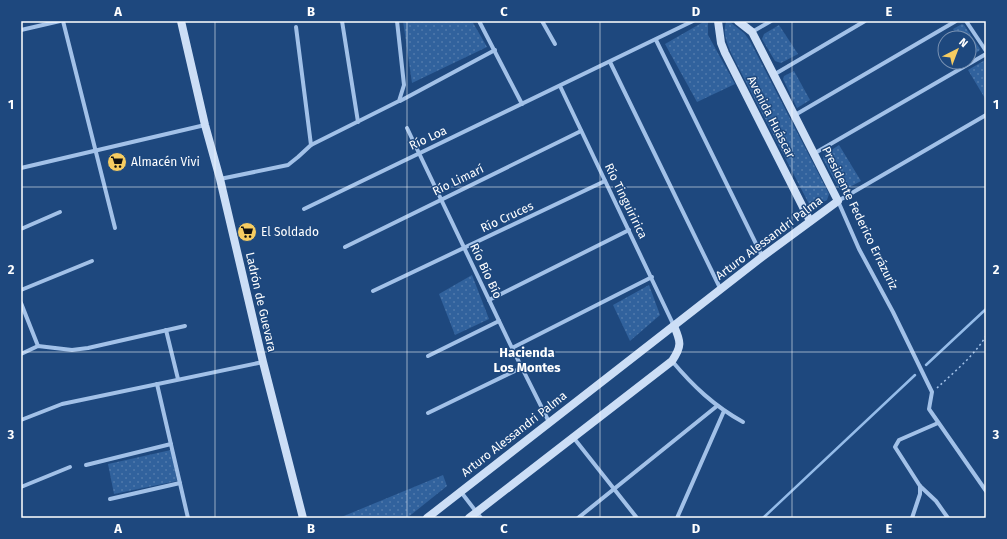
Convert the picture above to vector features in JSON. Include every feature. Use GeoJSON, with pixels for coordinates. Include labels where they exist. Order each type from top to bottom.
{"type":"FeatureCollection","features":[{"type":"Feature","properties":{"kind":"street"},"geometry":{"type":"LineString","coordinates":[[21,30],[60,21]]}},
{"type":"Feature","properties":{"kind":"street"},"geometry":{"type":"LineString","coordinates":[[63,21],[115,228]]}},
{"type":"Feature","properties":{"kind":"street","name":"Ladrón de Guevara"},"geometry":{"type":"LineString","coordinates":[[181,21],[263,362],[303,518]]}},
{"type":"Feature","properties":{"kind":"street"},"geometry":{"type":"LineString","coordinates":[[342,21],[358,122]]}},
{"type":"Feature","properties":{"kind":"street"},"geometry":{"type":"LineString","coordinates":[[397,21],[404,85],[399,101]]}},
{"type":"Feature","properties":{"kind":"street"},"geometry":{"type":"LineString","coordinates":[[479,21],[522,104]]}},
{"type":"Feature","properties":{"kind":"street"},"geometry":{"type":"LineString","coordinates":[[542,21],[555,44]]}},
{"type":"Feature","properties":{"kind":"street","name":"Río Loa"},"geometry":{"type":"LineString","coordinates":[[304,209],[694,21]]}},
{"type":"Feature","properties":{"kind":"street","name":"Avenida Huáscar"},"geometry":{"type":"LineString","coordinates":[[718,21],[721,43],[725,53],[810,221]]}},
{"type":"Feature","properties":{"kind":"street","name":"Presidente Federico Errázuriz"},"geometry":{"type":"LineString","coordinates":[[738,21],[752,32],[775,74],[815,153],[859,249],[893,312],[932,392]]}},
{"type":"Feature","properties":{"kind":"street"},"geometry":{"type":"LineString","coordinates":[[752,32],[771,21]]}},
{"type":"Feature","properties":{"kind":"street"},"geometry":{"type":"LineString","coordinates":[[775,74],[865,21]]}},
{"type":"Feature","properties":{"kind":"street"},"geometry":{"type":"LineString","coordinates":[[795,115],[956,21]]}},
{"type":"Feature","properties":{"kind":"street"},"geometry":{"type":"LineString","coordinates":[[815,153],[986,52],[966,21]]}},
{"type":"Feature","properties":{"kind":"street"},"geometry":{"type":"LineString","coordinates":[[296,27],[311,145]]}},
{"type":"Feature","properties":{"kind":"street"},"geometry":{"type":"LineString","coordinates":[[656,40],[762,257]]}},
{"type":"Feature","properties":{"kind":"street"},"geometry":{"type":"LineString","coordinates":[[220,179],[288,165],[311,145],[399,101],[495,50]]}},
{"type":"Feature","properties":{"kind":"street"},"geometry":{"type":"LineString","coordinates":[[610,62],[721,290]]}},
{"type":"Feature","properties":{"kind":"street","name":"Río Tinguiririca"},"geometry":{"type":"LineString","coordinates":[[560,86],[674,326]]}},
{"type":"Feature","properties":{"kind":"street","name":"Arturo Alessandri Palma"},"geometry":{"type":"LineString","coordinates":[[427,518],[810,221],[838,201],[986,115]]}},
{"type":"Feature","properties":{"kind":"street"},"geometry":{"type":"LineString","coordinates":[[21,167],[205,125]]}},
{"type":"Feature","properties":{"kind":"street","name":"Río Bío Bío"},"geometry":{"type":"LineString","coordinates":[[407,128],[521,368],[549,422]]}},
{"type":"Feature","properties":{"kind":"street","name":"Río Limarí"},"geometry":{"type":"LineString","coordinates":[[344,247],[581,131]]}},
{"type":"Feature","properties":{"kind":"street","name":"Río Cruces"},"geometry":{"type":"LineString","coordinates":[[373,291],[605,181]]}},
{"type":"Feature","properties":{"kind":"street"},"geometry":{"type":"LineString","coordinates":[[21,229],[60,212]]}},
{"type":"Feature","properties":{"kind":"street"},"geometry":{"type":"LineString","coordinates":[[489,300],[629,230]]}},
{"type":"Feature","properties":{"kind":"street"},"geometry":{"type":"LineString","coordinates":[[21,290],[92,261]]}},
{"type":"Feature","properties":{"kind":"street"},"geometry":{"type":"LineString","coordinates":[[512,348],[652,277]]}},
{"type":"Feature","properties":{"kind":"street"},"geometry":{"type":"LineString","coordinates":[[21,303],[38,346]]}},
{"type":"Feature","properties":{"kind":"street"},"geometry":{"type":"LineString","coordinates":[[428,356],[499,321]]}},
{"type":"Feature","properties":{"kind":"street"},"geometry":{"type":"LineString","coordinates":[[21,354],[38,346],[72,350],[88,348],[185,326]]}},
{"type":"Feature","properties":{"kind":"street"},"geometry":{"type":"LineString","coordinates":[[468,518],[479,515],[572,437],[672,361],[680,346],[680,340],[674,326]]}},
{"type":"Feature","properties":{"kind":"street"},"geometry":{"type":"LineString","coordinates":[[166,330],[178,379]]}},
{"type":"Feature","properties":{"kind":"street"},"geometry":{"type":"LineString","coordinates":[[672,361],[689,382],[717,406],[743,422]]}},
{"type":"Feature","properties":{"kind":"street"},"geometry":{"type":"LineString","coordinates":[[21,420],[62,404],[263,362]]}},
{"type":"Feature","properties":{"kind":"street"},"geometry":{"type":"LineString","coordinates":[[428,412],[521,368]]}},
{"type":"Feature","properties":{"kind":"street"},"geometry":{"type":"LineString","coordinates":[[157,384],[188,518]]}},
{"type":"Feature","properties":{"kind":"street"},"geometry":{"type":"LineString","coordinates":[[932,392],[929,409],[986,491]]}},
{"type":"Feature","properties":{"kind":"street"},"geometry":{"type":"LineString","coordinates":[[578,518],[717,406]]}},
{"type":"Feature","properties":{"kind":"street"},"geometry":{"type":"LineString","coordinates":[[677,518],[724,411]]}},
{"type":"Feature","properties":{"kind":"street"},"geometry":{"type":"LineString","coordinates":[[938,423],[899,440],[895,447],[920,486],[936,501],[948,518]]}},
{"type":"Feature","properties":{"kind":"street"},"geometry":{"type":"LineString","coordinates":[[572,437],[637,518]]}},
{"type":"Feature","properties":{"kind":"street"},"geometry":{"type":"LineString","coordinates":[[86,465],[171,444]]}},
{"type":"Feature","properties":{"kind":"street"},"geometry":{"type":"LineString","coordinates":[[21,487],[70,467]]}},
{"type":"Feature","properties":{"kind":"street"},"geometry":{"type":"LineString","coordinates":[[110,498],[180,483]]}},
{"type":"Feature","properties":{"kind":"street"},"geometry":{"type":"LineString","coordinates":[[912,518],[920,494],[920,486]]}},
{"type":"Feature","properties":{"kind":"street"},"geometry":{"type":"LineString","coordinates":[[461,492],[479,515]]}},
{"type":"Feature","properties":{"kind":"path"},"geometry":{"type":"LineString","coordinates":[[932,392],[964,363],[986,336]]}},
{"type":"Feature","properties":{"kind":"shaded area"},"geometry":{"type":"Polygon","coordinates":[[[403,21],[472,21],[487,47],[412,83],[403,21]]]}},
{"type":"Feature","properties":{"kind":"shaded area"},"geometry":{"type":"Polygon","coordinates":[[[705,21],[708,21],[708,35],[735,84],[697,102],[665,44],[705,21]]]}},
{"type":"Feature","properties":{"kind":"shaded area"},"geometry":{"type":"Polygon","coordinates":[[[726,22],[730,22],[744,33],[750,41],[829,194],[827,200],[814,207],[809,204],[732,55],[725,35],[726,22]]]}},
{"type":"Feature","properties":{"kind":"shaded area"},"geometry":{"type":"Polygon","coordinates":[[[962,24],[967,30],[954,30],[953,29],[962,24]]]}},
{"type":"Feature","properties":{"kind":"shaded area"},"geometry":{"type":"Polygon","coordinates":[[[779,25],[798,54],[781,63],[775,61],[762,39],[764,34],[779,25]]]}},
{"type":"Feature","properties":{"kind":"shaded area"},"geometry":{"type":"Polygon","coordinates":[[[977,44],[980,49],[977,52],[977,44]]]}},
{"type":"Feature","properties":{"kind":"shaded area"},"geometry":{"type":"Polygon","coordinates":[[[985,60],[986,61],[986,100],[968,70],[977,70],[977,65],[985,60]]]}},
{"type":"Feature","properties":{"kind":"shaded area"},"geometry":{"type":"Polygon","coordinates":[[[794,71],[810,100],[797,108],[783,79],[784,76],[794,71]]]}},
{"type":"Feature","properties":{"kind":"shaded area"},"geometry":{"type":"Polygon","coordinates":[[[839,145],[861,181],[844,190],[840,190],[823,159],[824,155],[839,145]]]}},
{"type":"Feature","properties":{"kind":"shaded area"},"geometry":{"type":"Polygon","coordinates":[[[472,275],[489,319],[455,335],[439,294],[472,275]]]}},
{"type":"Feature","properties":{"kind":"shaded area"},"geometry":{"type":"Polygon","coordinates":[[[649,285],[660,315],[630,341],[613,305],[649,285]]]}},
{"type":"Feature","properties":{"kind":"shaded area"},"geometry":{"type":"Polygon","coordinates":[[[171,450],[177,481],[114,494],[108,464],[171,450]]]}},
{"type":"Feature","properties":{"kind":"shaded area"},"geometry":{"type":"Polygon","coordinates":[[[443,475],[447,486],[407,518],[339,518],[443,475]]]}},
{"type":"Feature","properties":{"kind":"waterway"},"geometry":{"type":"LineString","coordinates":[[926,365],[986,309]]}},
{"type":"Feature","properties":{"kind":"waterway"},"geometry":{"type":"LineString","coordinates":[[763,518],[915,375]]}},
{"type":"Feature","properties":{"kind":"place","name":"Almacén Vivi"},"geometry":{"type":"Point","coordinates":[117,162]}},
{"type":"Feature","properties":{"kind":"place","name":"El Soldado"},"geometry":{"type":"Point","coordinates":[247,232]}},
{"type":"Feature","properties":{"kind":"district","name":"Hacienda Los Montes"},"geometry":{"type":"Point","coordinates":[527,360]}}]}
